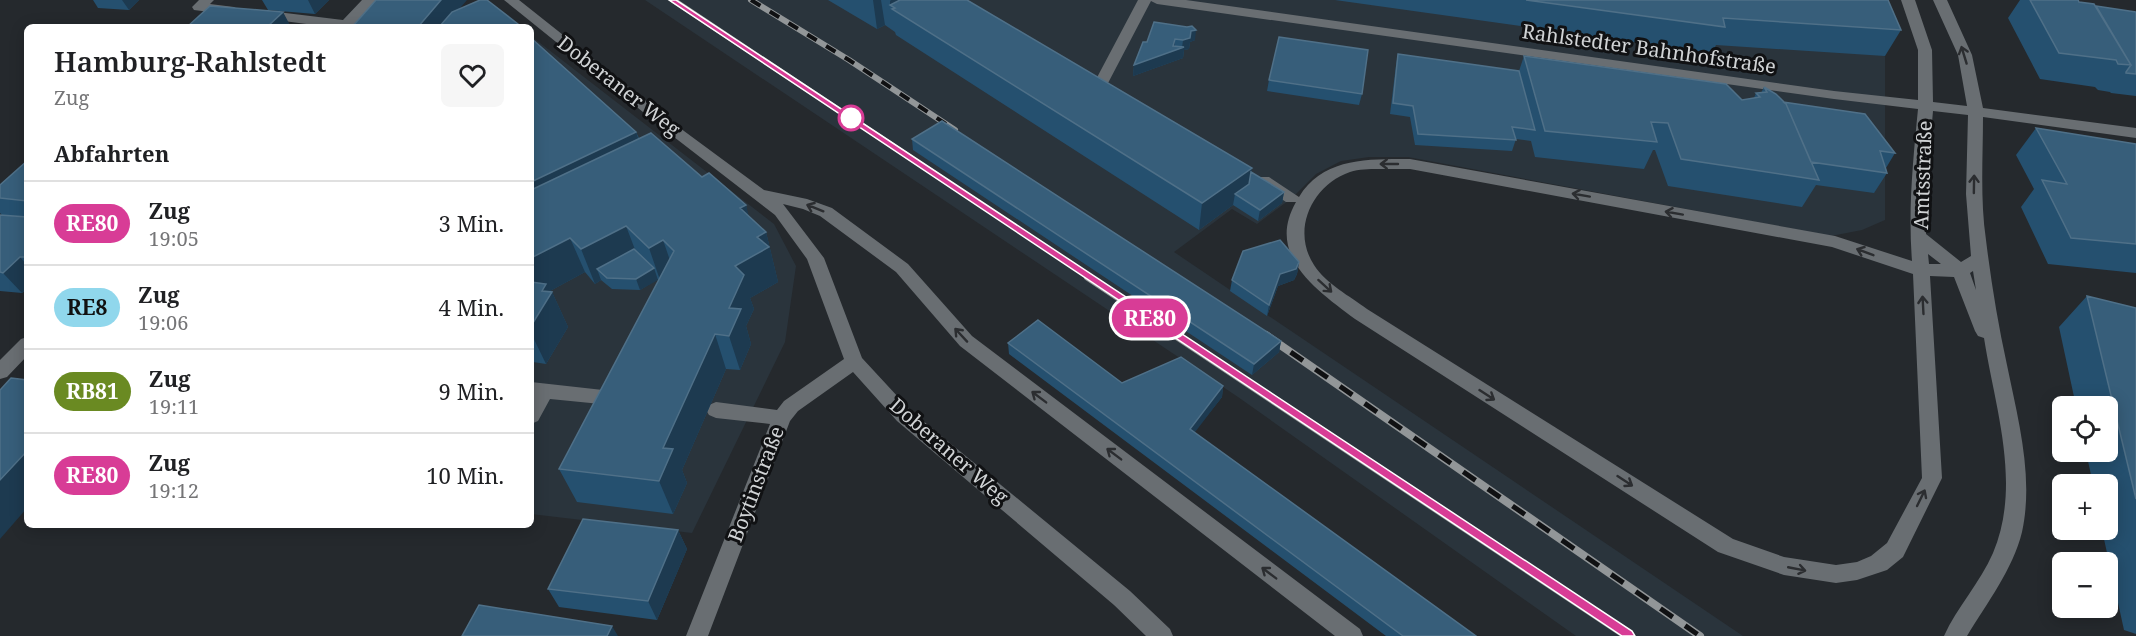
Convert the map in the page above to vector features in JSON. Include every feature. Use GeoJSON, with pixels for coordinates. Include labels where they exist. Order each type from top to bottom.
{"type":"FeatureCollection","features":[{"type":"Feature","properties":{"kind":"street"},"geometry":{"type":"LineString","coordinates":[[207,0],[199,7],[330,24]]}},
{"type":"Feature","properties":{"kind":"street"},"geometry":{"type":"LineString","coordinates":[[347,24],[370,0]]}},
{"type":"Feature","properties":{"kind":"street","name":"Doberaner Weg"},"geometry":{"type":"LineString","coordinates":[[511,0],[669,126],[781,211],[814,258],[854,361],[904,416],[1122,598],[1162,636]]}},
{"type":"Feature","properties":{"kind":"street"},"geometry":{"type":"LineString","coordinates":[[1100,85],[1145,0]]}},
{"type":"Feature","properties":{"kind":"street","name":"Rahlstedter Bahnhofstraße"},"geometry":{"type":"LineString","coordinates":[[1157,0],[1884,102],[2136,133]]}},
{"type":"Feature","properties":{"kind":"street","name":"Amtsstraße"},"geometry":{"type":"LineString","coordinates":[[1908,0],[1925,50],[1926,106],[1920,168],[1918,236],[1960,271],[1997,363]]}},
{"type":"Feature","properties":{"kind":"street","name":"Amtsstraße"},"geometry":{"type":"LineString","coordinates":[[1940,0],[1965,55],[1976,112],[1974,194],[1980,259],[1997,363],[2010,424],[2016,504],[2011,533],[2001,560],[1955,636]]}},
{"type":"Feature","properties":{"kind":"street"},"geometry":{"type":"LineString","coordinates":[[1918,236],[1921,270],[1932,478],[1895,550],[1879,563],[1857,571],[1836,574],[1784,566],[1726,546],[1361,314],[1330,291],[1306,268],[1296,248],[1295,231],[1299,209],[1311,190],[1324,178],[1346,168],[1374,164],[1410,164],[1835,242],[1921,270],[1960,271],[1980,259]]}},
{"type":"Feature","properties":{"kind":"street"},"geometry":{"type":"LineString","coordinates":[[1251,174],[1292,198]]}},
{"type":"Feature","properties":{"kind":"street"},"geometry":{"type":"LineString","coordinates":[[761,194],[807,204],[826,212],[902,268],[966,341],[1352,636]]}},
{"type":"Feature","properties":{"kind":"street"},"geometry":{"type":"LineString","coordinates":[[0,372],[24,347]]}},
{"type":"Feature","properties":{"kind":"street","name":"Boytinstraße"},"geometry":{"type":"LineString","coordinates":[[697,636],[782,418],[791,406],[854,361]]}},
{"type":"Feature","properties":{"kind":"street"},"geometry":{"type":"LineString","coordinates":[[534,405],[538,390],[623,399]]}},
{"type":"Feature","properties":{"kind":"street"},"geometry":{"type":"LineString","coordinates":[[716,410],[782,418]]}},
{"type":"Feature","properties":{"kind":"shaded area"},"geometry":{"type":"Polygon","coordinates":[[[645,0],[1863,0],[1885,57],[1885,220],[1862,230],[1831,236],[1408,157],[1369,157],[1341,161],[1316,174],[1292,198],[1257,224],[1232,209],[1174,252],[1743,636],[1576,636],[1238,397],[645,0]]]}},
{"type":"Feature","properties":{"kind":"shaded area"},"geometry":{"type":"Polygon","coordinates":[[[534,38],[774,224],[796,266],[785,342],[692,533],[534,514],[534,38]]]}},
{"type":"Feature","properties":{"kind":"building"},"geometry":{"type":"Polygon","coordinates":[[[376,0],[441,0],[421,24],[355,24],[376,0]]]}},
{"type":"Feature","properties":{"kind":"building"},"geometry":{"type":"Polygon","coordinates":[[[480,0],[487,0],[518,24],[442,24],[452,12],[480,0]]]}},
{"type":"Feature","properties":{"kind":"building"},"geometry":{"type":"Polygon","coordinates":[[[900,0],[967,0],[1252,168],[1202,203],[892,9],[895,8],[890,5],[900,0]]]}},
{"type":"Feature","properties":{"kind":"building"},"geometry":{"type":"Polygon","coordinates":[[[1526,0],[1888,0],[1901,30],[1723,18],[1725,27],[1526,0]]]}},
{"type":"Feature","properties":{"kind":"building"},"geometry":{"type":"Polygon","coordinates":[[[2030,0],[2078,0],[2094,4],[2131,65],[2118,64],[2116,60],[2059,53],[2030,0]]]}},
{"type":"Feature","properties":{"kind":"building"},"geometry":{"type":"Polygon","coordinates":[[[210,6],[283,12],[270,24],[190,24],[210,6]]]}},
{"type":"Feature","properties":{"kind":"building"},"geometry":{"type":"Polygon","coordinates":[[[2096,6],[2136,12],[2136,74],[2126,73],[2131,65],[2096,6]]]}},
{"type":"Feature","properties":{"kind":"building"},"geometry":{"type":"Polygon","coordinates":[[[1154,22],[1192,26],[1196,30],[1191,31],[1190,38],[1175,39],[1173,46],[1184,47],[1134,65],[1143,42],[1147,42],[1154,22]]]}},
{"type":"Feature","properties":{"kind":"building"},"geometry":{"type":"Polygon","coordinates":[[[1279,37],[1368,50],[1362,94],[1269,80],[1279,37]]]}},
{"type":"Feature","properties":{"kind":"building"},"geometry":{"type":"Polygon","coordinates":[[[534,41],[636,132],[534,181],[534,41]]]}},
{"type":"Feature","properties":{"kind":"building"},"geometry":{"type":"Polygon","coordinates":[[[1398,54],[1519,71],[1535,130],[1512,127],[1516,140],[1418,134],[1413,106],[1393,103],[1398,54]]]}},
{"type":"Feature","properties":{"kind":"building"},"geometry":{"type":"Polygon","coordinates":[[[1524,56],[1726,84],[1742,100],[1760,97],[1756,93],[1767,92],[1764,87],[1786,104],[1819,180],[1681,159],[1668,123],[1651,122],[1657,142],[1545,131],[1524,56]]]}},
{"type":"Feature","properties":{"kind":"building"},"geometry":{"type":"Polygon","coordinates":[[[1783,102],[1865,114],[1895,153],[1880,151],[1887,173],[1811,162],[1786,104],[1783,102]]]}},
{"type":"Feature","properties":{"kind":"building"},"geometry":{"type":"Polygon","coordinates":[[[942,121],[1281,341],[1254,364],[912,139],[942,121]]]}},
{"type":"Feature","properties":{"kind":"building"},"geometry":{"type":"Polygon","coordinates":[[[2036,128],[2136,144],[2136,244],[2071,238],[2042,180],[2067,184],[2036,128]]]}},
{"type":"Feature","properties":{"kind":"building"},"geometry":{"type":"Polygon","coordinates":[[[651,133],[702,177],[709,173],[746,205],[740,208],[766,232],[757,237],[769,247],[735,266],[744,275],[729,308],[741,309],[729,336],[715,334],[663,448],[673,449],[659,481],[559,469],[674,251],[663,240],[649,248],[626,226],[581,249],[570,238],[534,256],[534,189],[651,133]]]}},
{"type":"Feature","properties":{"kind":"building"},"geometry":{"type":"Polygon","coordinates":[[[24,164],[24,201],[0,198],[0,185],[24,164]]]}},
{"type":"Feature","properties":{"kind":"building"},"geometry":{"type":"Polygon","coordinates":[[[1251,172],[1284,192],[1260,210],[1235,194],[1249,184],[1251,172]]]}},
{"type":"Feature","properties":{"kind":"building"},"geometry":{"type":"Polygon","coordinates":[[[0,215],[24,217],[24,257],[20,257],[3,273],[0,272],[0,215]]]}},
{"type":"Feature","properties":{"kind":"building"},"geometry":{"type":"Polygon","coordinates":[[[1280,240],[1299,262],[1296,269],[1280,274],[1269,305],[1232,280],[1243,251],[1280,240]]]}},
{"type":"Feature","properties":{"kind":"building"},"geometry":{"type":"Polygon","coordinates":[[[634,249],[654,268],[636,279],[607,278],[597,269],[634,249]]]}},
{"type":"Feature","properties":{"kind":"building"},"geometry":{"type":"Polygon","coordinates":[[[534,282],[546,284],[542,291],[552,292],[534,321],[534,282]]]}},
{"type":"Feature","properties":{"kind":"building"},"geometry":{"type":"Polygon","coordinates":[[[2087,296],[2136,308],[2136,499],[2118,424],[2118,396],[2111,396],[2087,296]]]}},
{"type":"Feature","properties":{"kind":"building"},"geometry":{"type":"Polygon","coordinates":[[[1038,320],[1122,383],[1181,357],[1223,386],[1190,429],[1476,636],[1403,636],[1008,343],[1038,320]]]}},
{"type":"Feature","properties":{"kind":"building"},"geometry":{"type":"Polygon","coordinates":[[[11,378],[24,380],[24,454],[0,480],[0,390],[11,378]]]}},
{"type":"Feature","properties":{"kind":"building"},"geometry":{"type":"Polygon","coordinates":[[[583,519],[678,530],[648,601],[548,589],[583,519]]]}},
{"type":"Feature","properties":{"kind":"building"},"geometry":{"type":"Polygon","coordinates":[[[479,605],[612,626],[607,636],[462,636],[479,605]]]}},
{"type":"Feature","properties":{"kind":"railway"},"geometry":{"type":"LineString","coordinates":[[673,0],[1091,278]]}},
{"type":"Feature","properties":{"kind":"railway"},"geometry":{"type":"LineString","coordinates":[[751,0],[849,60],[955,130]]}},
{"type":"Feature","properties":{"kind":"railway"},"geometry":{"type":"LineString","coordinates":[[1088,277],[1627,636]]}},
{"type":"Feature","properties":{"kind":"railway"},"geometry":{"type":"LineString","coordinates":[[1266,335],[1700,636]]}},
{"type":"Feature","properties":{"kind":"train","name":"RE80"},"geometry":{"type":"LineString","coordinates":[[673,0],[1627,636]]}}]}
